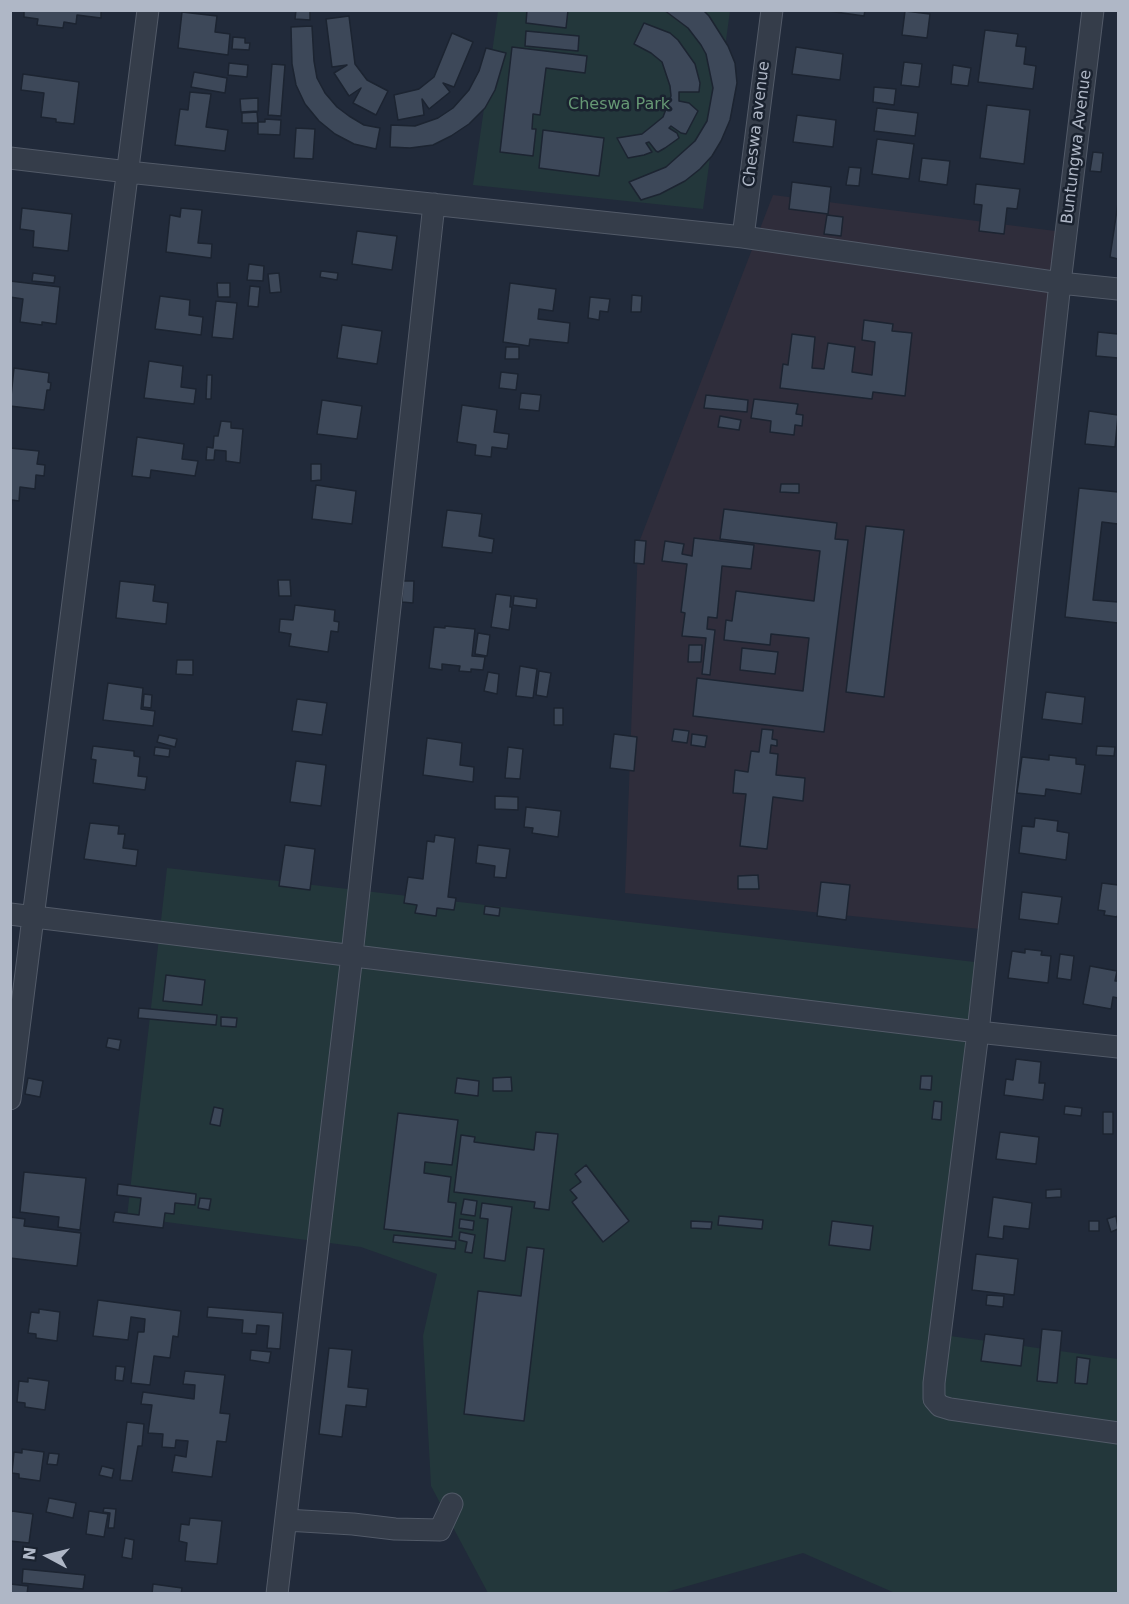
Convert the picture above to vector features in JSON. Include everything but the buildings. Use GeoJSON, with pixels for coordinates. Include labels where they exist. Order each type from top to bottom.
{"type":"FeatureCollection","features":[{"type":"Feature","properties":{"kind":"street"},"geometry":{"type":"LineString","coordinates":[[10,1099],[148,10]]}},
{"type":"Feature","properties":{"kind":"street","name":"Cheswa avenue"},"geometry":{"type":"LineString","coordinates":[[743,237],[772,10]]}},
{"type":"Feature","properties":{"kind":"street","name":"Buntungwa Avenue"},"geometry":{"type":"LineString","coordinates":[[1094,10],[1060,282],[978,1032],[934,1383],[934,1399],[940,1406],[950,1409],[1119,1432]]}},
{"type":"Feature","properties":{"kind":"street"},"geometry":{"type":"LineString","coordinates":[[10,158],[743,237],[1119,289]]}},
{"type":"Feature","properties":{"kind":"street"},"geometry":{"type":"LineString","coordinates":[[277,1593],[352,955],[434,204]]}},
{"type":"Feature","properties":{"kind":"street"},"geometry":{"type":"LineString","coordinates":[[10,914],[978,1032],[1119,1047]]}},
{"type":"Feature","properties":{"kind":"street"},"geometry":{"type":"LineString","coordinates":[[286,1520],[440,1530],[452,1504]]}},
{"type":"Feature","properties":{"kind":"shaded area"},"geometry":{"type":"Polygon","coordinates":[[[773,195],[1071,233],[990,930],[625,893],[638,545],[773,195]]]}},
{"type":"Feature","properties":{"kind":"green space","name":"Cheswa Park"},"geometry":{"type":"Polygon","coordinates":[[[498,11],[730,11],[703,209],[473,185],[498,11]]]}},
{"type":"Feature","properties":{"kind":"green space"},"geometry":{"type":"Polygon","coordinates":[[[167,868],[992,964],[950,1336],[1118,1359],[1118,1593],[895,1593],[803,1553],[663,1593],[488,1593],[431,1486],[423,1336],[437,1274],[361,1247],[127,1217],[167,868]]]}}]}
